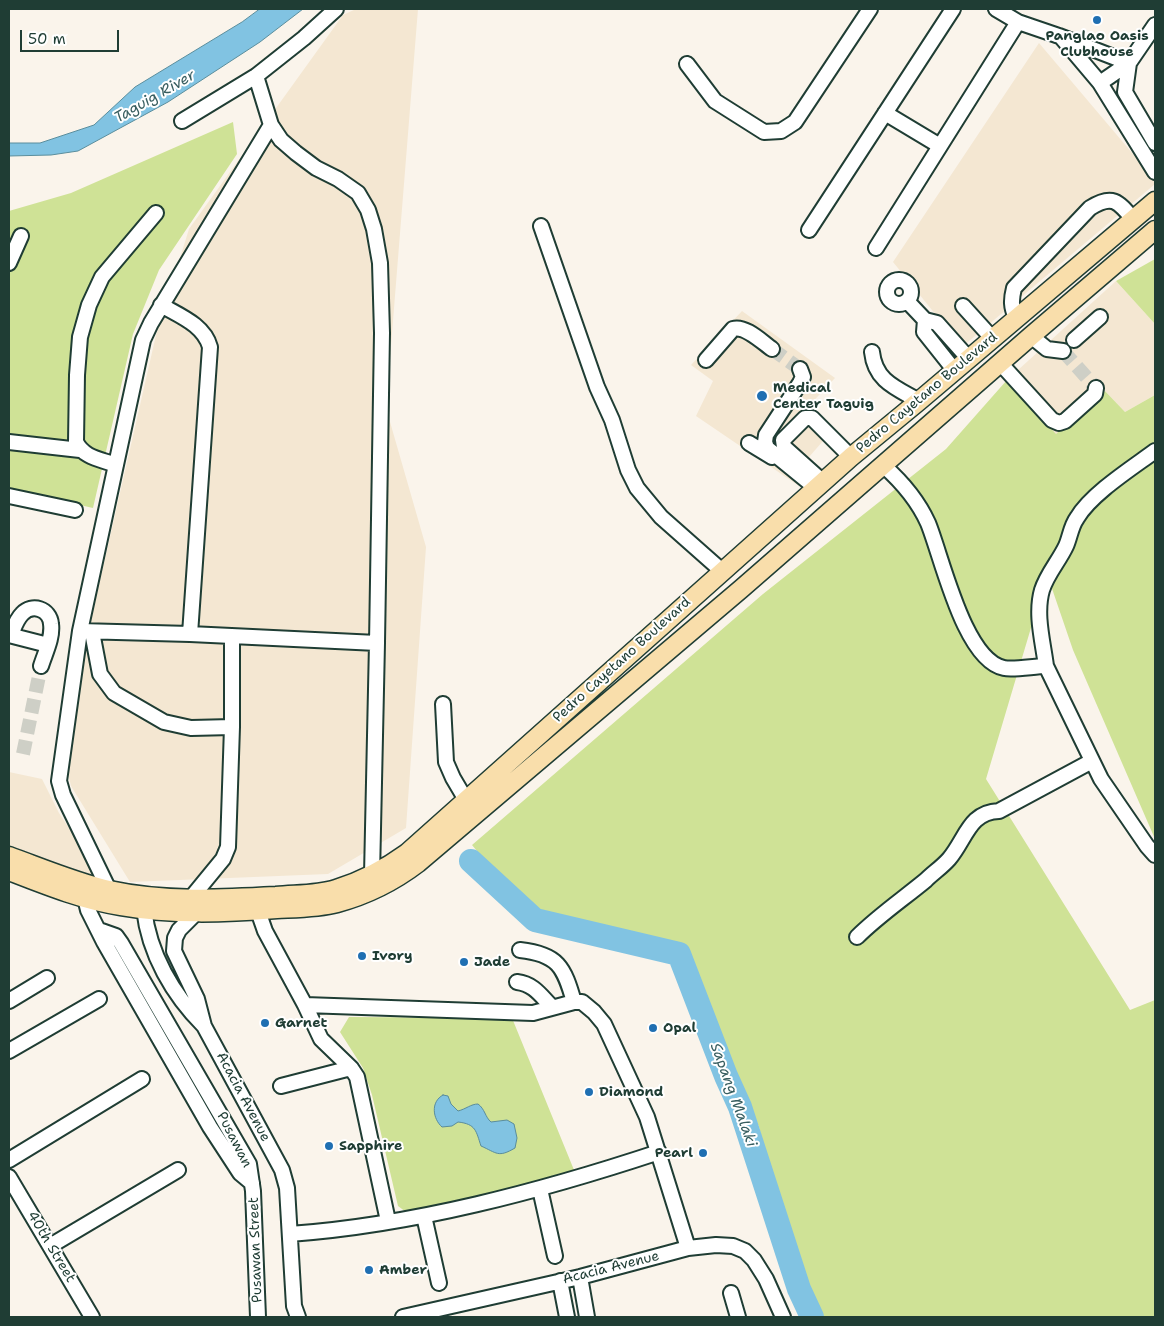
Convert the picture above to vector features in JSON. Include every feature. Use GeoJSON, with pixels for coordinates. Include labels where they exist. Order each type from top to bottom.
{"type":"FeatureCollection","features":[{"type":"Feature","properties":{"kind":"main road","name":"Pedro Cayetano Boulevard"},"geometry":{"type":"LineString","coordinates":[[9,871],[85,898],[144,909],[194,905],[238,898],[312,894],[336,889],[372,875],[407,853],[722,570],[851,457],[1155,201]]}},
{"type":"Feature","properties":{"kind":"main road"},"geometry":{"type":"LineString","coordinates":[[1133,219],[1151,234]]}},
{"type":"Feature","properties":{"kind":"main road","name":"Pedro Cayetano Boulevard"},"geometry":{"type":"LineString","coordinates":[[9,856],[69,878],[110,890],[153,896],[194,905],[258,910],[335,904],[364,894],[405,873],[742,589],[1031,336],[1151,234]]}},
{"type":"Feature","properties":{"kind":"main road"},"geometry":{"type":"LineString","coordinates":[[820,486],[834,509]]}},
{"type":"Feature","properties":{"kind":"street"},"geometry":{"type":"LineString","coordinates":[[182,121],[256,76],[304,38],[336,9]]}},
{"type":"Feature","properties":{"kind":"street"},"geometry":{"type":"LineString","coordinates":[[687,64],[715,101],[764,132],[781,131],[794,122],[870,9]]}},
{"type":"Feature","properties":{"kind":"street"},"geometry":{"type":"LineString","coordinates":[[809,230],[952,9]]}},
{"type":"Feature","properties":{"kind":"street"},"geometry":{"type":"LineString","coordinates":[[996,9],[1018,22],[1129,63]]}},
{"type":"Feature","properties":{"kind":"street"},"geometry":{"type":"LineString","coordinates":[[876,248],[1018,22]]}},
{"type":"Feature","properties":{"kind":"street"},"geometry":{"type":"LineString","coordinates":[[1100,82],[1129,63],[1155,25]]}},
{"type":"Feature","properties":{"kind":"street"},"geometry":{"type":"LineString","coordinates":[[1059,36],[1100,82],[1155,172]]}},
{"type":"Feature","properties":{"kind":"street"},"geometry":{"type":"LineString","coordinates":[[1129,63],[1125,92],[1155,142],[1141,149]]}},
{"type":"Feature","properties":{"kind":"street"},"geometry":{"type":"LineString","coordinates":[[256,76],[271,125],[281,140],[296,153],[358,193],[368,210],[374,229],[380,263],[382,333],[372,875]]}},
{"type":"Feature","properties":{"kind":"street"},"geometry":{"type":"LineString","coordinates":[[885,113],[940,146]]}},
{"type":"Feature","properties":{"kind":"street"},"geometry":{"type":"LineString","coordinates":[[110,890],[63,795],[59,780],[116,465],[143,340],[161,305],[271,125]]}},
{"type":"Feature","properties":{"kind":"street"},"geometry":{"type":"LineString","coordinates":[[1016,318],[1012,310],[1011,299],[1014,288],[1090,208],[1099,202],[1110,200],[1120,204],[1133,219]]}},
{"type":"Feature","properties":{"kind":"street"},"geometry":{"type":"LineString","coordinates":[[116,465],[86,455],[80,450],[76,442],[77,376],[80,337],[89,305],[102,277],[156,213]]}},
{"type":"Feature","properties":{"kind":"street"},"geometry":{"type":"LineString","coordinates":[[541,226],[597,387],[614,427],[628,470],[637,488],[661,516],[722,570]]}},
{"type":"Feature","properties":{"kind":"street"},"geometry":{"type":"LineString","coordinates":[[9,263],[21,236]]}},
{"type":"Feature","properties":{"kind":"street"},"geometry":{"type":"LineString","coordinates":[[907,301],[925,320],[937,323],[969,359]]}},
{"type":"Feature","properties":{"kind":"street"},"geometry":{"type":"LineString","coordinates":[[161,305],[198,327],[208,338],[210,347],[190,634]]}},
{"type":"Feature","properties":{"kind":"street"},"geometry":{"type":"LineString","coordinates":[[963,306],[992,338]]}},
{"type":"Feature","properties":{"kind":"street"},"geometry":{"type":"LineString","coordinates":[[1074,340],[1100,317]]}},
{"type":"Feature","properties":{"kind":"street"},"geometry":{"type":"LineString","coordinates":[[925,320],[924,332],[955,371]]}},
{"type":"Feature","properties":{"kind":"street"},"geometry":{"type":"LineString","coordinates":[[706,360],[733,329],[737,327],[772,349]]}},
{"type":"Feature","properties":{"kind":"street"},"geometry":{"type":"LineString","coordinates":[[1031,336],[1046,349],[1064,350]]}},
{"type":"Feature","properties":{"kind":"street"},"geometry":{"type":"LineString","coordinates":[[872,352],[873,363],[878,374],[887,382],[919,401]]}},
{"type":"Feature","properties":{"kind":"street"},"geometry":{"type":"LineString","coordinates":[[1000,364],[1052,420],[1059,423],[1065,421],[1095,394],[1096,388]]}},
{"type":"Feature","properties":{"kind":"street"},"geometry":{"type":"LineString","coordinates":[[795,471],[767,448],[765,442],[766,435],[803,377],[800,369]]}},
{"type":"Feature","properties":{"kind":"street"},"geometry":{"type":"LineString","coordinates":[[820,486],[782,443],[805,418],[812,418],[851,457]]}},
{"type":"Feature","properties":{"kind":"street"},"geometry":{"type":"LineString","coordinates":[[9,442],[80,450]]}},
{"type":"Feature","properties":{"kind":"street"},"geometry":{"type":"LineString","coordinates":[[749,442],[820,486]]}},
{"type":"Feature","properties":{"kind":"street"},"geometry":{"type":"LineString","coordinates":[[1151,850],[1101,779],[1046,666],[1040,618],[1042,591],[1052,567],[1065,547],[1076,518],[1100,494],[1155,451]]}},
{"type":"Feature","properties":{"kind":"street"},"geometry":{"type":"LineString","coordinates":[[884,466],[898,479],[912,497],[928,523],[948,583],[970,636],[984,657],[1004,668],[1046,666]]}},
{"type":"Feature","properties":{"kind":"street"},"geometry":{"type":"LineString","coordinates":[[9,496],[75,510]]}},
{"type":"Feature","properties":{"kind":"street"},"geometry":{"type":"LineString","coordinates":[[41,666],[48,645],[51,632],[51,622],[47,612],[39,608],[30,608],[22,613],[10,635],[48,645]]}},
{"type":"Feature","properties":{"kind":"street"},"geometry":{"type":"LineString","coordinates":[[86,631],[377,643]]}},
{"type":"Feature","properties":{"kind":"street"},"geometry":{"type":"LineString","coordinates":[[86,631],[100,674],[114,693],[164,722],[191,728],[232,726]]}},
{"type":"Feature","properties":{"kind":"street","name":"Acacia Avenue"},"geometry":{"type":"LineString","coordinates":[[232,636],[232,726],[228,847],[223,859],[179,930],[173,945],[176,958],[197,999],[204,1026],[282,1170],[287,1188],[291,1284],[294,1306],[298,1317]]}},
{"type":"Feature","properties":{"kind":"street"},"geometry":{"type":"LineString","coordinates":[[443,704],[446,762],[466,800]]}},
{"type":"Feature","properties":{"kind":"street"},"geometry":{"type":"LineString","coordinates":[[857,937],[949,859],[974,820],[985,813],[999,812],[1092,761]]}},
{"type":"Feature","properties":{"kind":"street","name":"Pusawan"},"geometry":{"type":"LineString","coordinates":[[85,898],[88,910],[99,930],[116,936],[121,943],[250,1164],[252,1183]]}},
{"type":"Feature","properties":{"kind":"street","name":"Acacia Avenue"},"geometry":{"type":"LineString","coordinates":[[144,909],[149,938],[158,960],[189,1010],[204,1026]]}},
{"type":"Feature","properties":{"kind":"street"},"geometry":{"type":"LineString","coordinates":[[258,910],[265,931],[321,1039],[351,1068],[357,1077],[388,1221]]}},
{"type":"Feature","properties":{"kind":"street"},"geometry":{"type":"LineString","coordinates":[[520,950],[547,956],[563,970],[574,1002]]}},
{"type":"Feature","properties":{"kind":"street"},"geometry":{"type":"LineString","coordinates":[[9,1001],[47,978]]}},
{"type":"Feature","properties":{"kind":"street"},"geometry":{"type":"LineString","coordinates":[[517,982],[526,983],[534,988],[552,1008]]}},
{"type":"Feature","properties":{"kind":"street"},"geometry":{"type":"LineString","coordinates":[[9,1051],[99,999]]}},
{"type":"Feature","properties":{"kind":"street"},"geometry":{"type":"LineString","coordinates":[[305,1005],[534,1013],[574,1002],[582,1002],[604,1024],[647,1117],[688,1248]]}},
{"type":"Feature","properties":{"kind":"street"},"geometry":{"type":"LineString","coordinates":[[281,1086],[351,1068]]}},
{"type":"Feature","properties":{"kind":"street"},"geometry":{"type":"LineString","coordinates":[[9,1160],[142,1079]]}},
{"type":"Feature","properties":{"kind":"street"},"geometry":{"type":"LineString","coordinates":[[290,1234],[424,1216],[540,1189],[594,1174],[659,1152]]}},
{"type":"Feature","properties":{"kind":"street"},"geometry":{"type":"LineString","coordinates":[[50,1246],[178,1170]]}},
{"type":"Feature","properties":{"kind":"street","name":"40th Street"},"geometry":{"type":"LineString","coordinates":[[9,1177],[92,1317]]}},
{"type":"Feature","properties":{"kind":"street","name":"Pusawan Street"},"geometry":{"type":"LineString","coordinates":[[252,1183],[258,1317]]}},
{"type":"Feature","properties":{"kind":"street"},"geometry":{"type":"LineString","coordinates":[[540,1189],[555,1256]]}},
{"type":"Feature","properties":{"kind":"street"},"geometry":{"type":"LineString","coordinates":[[424,1216],[439,1283]]}},
{"type":"Feature","properties":{"kind":"street","name":"Acacia Avenue"},"geometry":{"type":"LineString","coordinates":[[403,1317],[580,1277],[688,1248],[716,1245],[733,1246],[745,1252],[754,1260],[762,1271],[783,1317]]}},
{"type":"Feature","properties":{"kind":"street"},"geometry":{"type":"LineString","coordinates":[[560,1281],[566,1315],[586,1313],[580,1277]]}},
{"type":"Feature","properties":{"kind":"street"},"geometry":{"type":"LineString","coordinates":[[731,1293],[738,1317]]}},
{"type":"Feature","properties":{"kind":"shaded area"},"geometry":{"type":"Polygon","coordinates":[[[356,9],[418,9],[386,408],[426,547],[406,828],[328,874],[130,882],[71,786],[65,761],[89,629],[156,335],[189,229],[343,15],[356,9]]]}},
{"type":"Feature","properties":{"kind":"shaded area"},"geometry":{"type":"Polygon","coordinates":[[[1039,43],[1155,180],[1155,184],[962,347],[893,262],[1039,43]]]}},
{"type":"Feature","properties":{"kind":"shaded area"},"geometry":{"type":"Polygon","coordinates":[[[1116,281],[1155,324],[1155,395],[1125,412],[1105,391],[1056,435],[1007,380],[1116,281]]]}},
{"type":"Feature","properties":{"kind":"shaded area","name":"Medical Center Taguig"},"geometry":{"type":"Polygon","coordinates":[[[742,311],[835,378],[805,410],[830,433],[802,465],[812,474],[799,486],[696,416],[713,381],[691,365],[742,311]]]}},
{"type":"Feature","properties":{"kind":"shaded area"},"geometry":{"type":"Polygon","coordinates":[[[9,772],[42,779],[59,813],[90,860],[92,874],[86,876],[9,848],[9,772]]]}},
{"type":"Feature","properties":{"kind":"green space"},"geometry":{"type":"Polygon","coordinates":[[[233,122],[237,154],[159,270],[133,334],[93,508],[9,489],[9,211],[71,193],[233,122]]]}},
{"type":"Feature","properties":{"kind":"green space"},"geometry":{"type":"Polygon","coordinates":[[[1155,259],[1155,324],[1116,281],[1155,259]]]}},
{"type":"Feature","properties":{"kind":"green space"},"geometry":{"type":"Polygon","coordinates":[[[1007,380],[1056,434],[1105,391],[1125,412],[1155,395],[1155,839],[1073,650],[1047,574],[986,779],[1130,1010],[1155,1000],[1155,1317],[824,1317],[813,1299],[779,1207],[759,1127],[683,947],[531,907],[504,884],[472,845],[763,594],[946,449],[1007,380]]]}},
{"type":"Feature","properties":{"kind":"green space"},"geometry":{"type":"Polygon","coordinates":[[[349,1017],[512,1018],[574,1170],[470,1199],[406,1212],[398,1206],[372,1095],[363,1068],[340,1032],[349,1017]]]}},
{"type":"Feature","properties":{"kind":"water","name":"Taguig River"},"geometry":{"type":"Polygon","coordinates":[[[260,9],[303,9],[260,42],[168,102],[78,151],[51,155],[9,156],[9,143],[40,143],[94,125],[135,87],[260,9]]]}},
{"type":"Feature","properties":{"kind":"water"},"geometry":{"type":"Polygon","coordinates":[[[443,1095],[448,1096],[451,1104],[458,1111],[478,1104],[491,1122],[507,1120],[514,1124],[517,1138],[515,1148],[501,1154],[481,1146],[476,1132],[468,1124],[458,1122],[452,1126],[442,1127],[434,1111],[436,1102],[443,1095]]]}},
{"type":"Feature","properties":{"kind":"waterway","name":"Sapang Malaki"},"geometry":{"type":"LineString","coordinates":[[471,861],[535,920],[679,954],[726,1076],[740,1107],[799,1289],[812,1317]]}},
{"type":"Feature","properties":{"kind":"tunnel"},"geometry":{"type":"LineString","coordinates":[[772,349],[800,369]]}},
{"type":"Feature","properties":{"kind":"tunnel"},"geometry":{"type":"LineString","coordinates":[[1063,351],[1096,388]]}},
{"type":"Feature","properties":{"kind":"tunnel"},"geometry":{"type":"LineString","coordinates":[[23,754],[41,666]]}},
{"type":"Feature","properties":{"kind":"place","name":"Panglao Oasis Clubhouse"},"geometry":{"type":"Point","coordinates":[1097,20]}},
{"type":"Feature","properties":{"kind":"place","name":"Medical Center Taguig"},"geometry":{"type":"Point","coordinates":[762,396]}},
{"type":"Feature","properties":{"kind":"place","name":"Ivory"},"geometry":{"type":"Point","coordinates":[362,956]}},
{"type":"Feature","properties":{"kind":"place","name":"Jade"},"geometry":{"type":"Point","coordinates":[464,962]}},
{"type":"Feature","properties":{"kind":"place","name":"Garnet"},"geometry":{"type":"Point","coordinates":[265,1023]}},
{"type":"Feature","properties":{"kind":"place","name":"Opal"},"geometry":{"type":"Point","coordinates":[653,1028]}},
{"type":"Feature","properties":{"kind":"place","name":"Diamond"},"geometry":{"type":"Point","coordinates":[589,1092]}},
{"type":"Feature","properties":{"kind":"place","name":"Sapphire"},"geometry":{"type":"Point","coordinates":[329,1146]}},
{"type":"Feature","properties":{"kind":"place","name":"Pearl"},"geometry":{"type":"Point","coordinates":[703,1153]}},
{"type":"Feature","properties":{"kind":"place","name":"Amber"},"geometry":{"type":"Point","coordinates":[369,1270]}}]}
